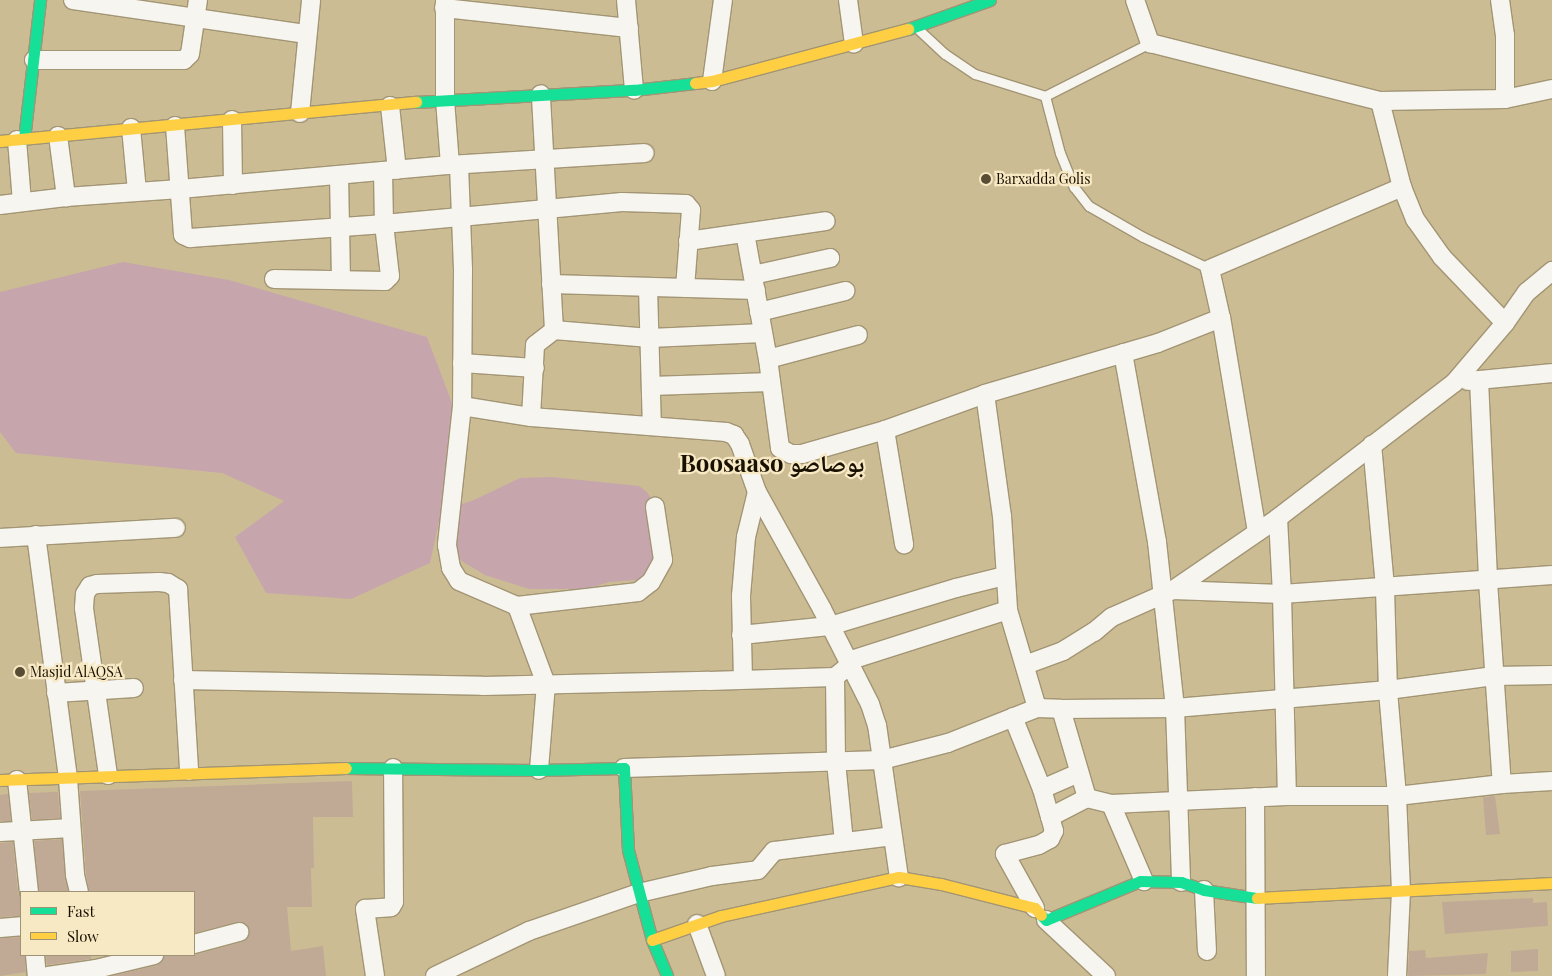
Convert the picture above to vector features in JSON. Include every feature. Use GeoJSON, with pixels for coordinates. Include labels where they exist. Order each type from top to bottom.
{"type":"FeatureCollection","features":[{"type":"Feature","properties":{"kind":"street"},"geometry":{"type":"LineString","coordinates":[[22,202],[13,140],[34,60],[40,0]]}},
{"type":"Feature","properties":{"kind":"street"},"geometry":{"type":"LineString","coordinates":[[72,0],[308,34]]}},
{"type":"Feature","properties":{"kind":"street"},"geometry":{"type":"LineString","coordinates":[[34,60],[184,60],[190,54],[198,0]]}},
{"type":"Feature","properties":{"kind":"street"},"geometry":{"type":"LineString","coordinates":[[300,113],[311,0]]}},
{"type":"Feature","properties":{"kind":"street"},"geometry":{"type":"LineString","coordinates":[[626,0],[634,90]]}},
{"type":"Feature","properties":{"kind":"street"},"geometry":{"type":"LineString","coordinates":[[712,81],[722,0]]}},
{"type":"Feature","properties":{"kind":"street"},"geometry":{"type":"LineString","coordinates":[[848,0],[854,44]]}},
{"type":"Feature","properties":{"kind":"street"},"geometry":{"type":"LineString","coordinates":[[13,140],[445,100],[634,90],[712,81],[917,27],[990,0]]}},
{"type":"Feature","properties":{"kind":"street"},"geometry":{"type":"LineString","coordinates":[[1135,0],[1150,43],[1380,101],[1505,99],[1552,90]]}},
{"type":"Feature","properties":{"kind":"street"},"geometry":{"type":"LineString","coordinates":[[1500,0],[1505,35],[1505,99]]}},
{"type":"Feature","properties":{"kind":"street"},"geometry":{"type":"LineString","coordinates":[[629,28],[445,4],[445,100],[460,217],[463,269],[462,406],[447,527],[451,568],[458,581],[517,606],[638,592],[651,582],[663,560],[655,507]]}},
{"type":"Feature","properties":{"kind":"street"},"geometry":{"type":"LineString","coordinates":[[541,94],[554,330]]}},
{"type":"Feature","properties":{"kind":"street"},"geometry":{"type":"LineString","coordinates":[[1380,101],[1402,187],[1415,219],[1430,244],[1505,323]]}},
{"type":"Feature","properties":{"kind":"street"},"geometry":{"type":"LineString","coordinates":[[274,279],[385,281],[390,276],[384,224],[390,171],[390,106]]}},
{"type":"Feature","properties":{"kind":"street"},"geometry":{"type":"LineString","coordinates":[[232,120],[233,185]]}},
{"type":"Feature","properties":{"kind":"street"},"geometry":{"type":"LineString","coordinates":[[175,126],[183,234],[190,238],[384,224],[622,202],[686,204],[691,210],[685,288]]}},
{"type":"Feature","properties":{"kind":"street"},"geometry":{"type":"LineString","coordinates":[[131,128],[137,191]]}},
{"type":"Feature","properties":{"kind":"street"},"geometry":{"type":"LineString","coordinates":[[58,136],[66,196]]}},
{"type":"Feature","properties":{"kind":"street"},"geometry":{"type":"LineString","coordinates":[[0,205],[66,196],[233,185],[454,165],[645,153]]}},
{"type":"Feature","properties":{"kind":"street"},"geometry":{"type":"LineString","coordinates":[[339,175],[342,279]]}},
{"type":"Feature","properties":{"kind":"street"},"geometry":{"type":"LineString","coordinates":[[1257,532],[1221,318],[1210,269],[1402,187]]}},
{"type":"Feature","properties":{"kind":"street"},"geometry":{"type":"LineString","coordinates":[[688,242],[826,220]]}},
{"type":"Feature","properties":{"kind":"street"},"geometry":{"type":"LineString","coordinates":[[745,233],[768,359],[780,448],[791,454],[802,454],[885,430],[984,394],[1123,353],[1221,318]]}},
{"type":"Feature","properties":{"kind":"street"},"geometry":{"type":"LineString","coordinates":[[551,284],[685,288],[754,282],[830,258]]}},
{"type":"Feature","properties":{"kind":"street"},"geometry":{"type":"LineString","coordinates":[[1025,665],[1063,651],[1094,632],[1112,617],[1167,592],[1278,518],[1454,383],[1505,323],[1527,292],[1552,271]]}},
{"type":"Feature","properties":{"kind":"street"},"geometry":{"type":"LineString","coordinates":[[648,287],[652,426]]}},
{"type":"Feature","properties":{"kind":"street"},"geometry":{"type":"LineString","coordinates":[[760,312],[845,291]]}},
{"type":"Feature","properties":{"kind":"street"},"geometry":{"type":"LineString","coordinates":[[530,416],[535,368],[535,346],[554,330],[650,338],[763,333]]}},
{"type":"Feature","properties":{"kind":"street"},"geometry":{"type":"LineString","coordinates":[[768,359],[858,335]]}},
{"type":"Feature","properties":{"kind":"street"},"geometry":{"type":"LineString","coordinates":[[1123,353],[1167,592],[1175,708],[1180,882]]}},
{"type":"Feature","properties":{"kind":"street"},"geometry":{"type":"LineString","coordinates":[[462,363],[535,368]]}},
{"type":"Feature","properties":{"kind":"street"},"geometry":{"type":"LineString","coordinates":[[1454,383],[1552,373]]}},
{"type":"Feature","properties":{"kind":"street"},"geometry":{"type":"LineString","coordinates":[[1479,380],[1488,581],[1502,784]]}},
{"type":"Feature","properties":{"kind":"street"},"geometry":{"type":"LineString","coordinates":[[651,386],[771,382]]}},
{"type":"Feature","properties":{"kind":"street"},"geometry":{"type":"LineString","coordinates":[[984,394],[1002,516],[1006,553],[1005,576],[1008,610],[1038,708]]}},
{"type":"Feature","properties":{"kind":"street"},"geometry":{"type":"LineString","coordinates":[[462,406],[530,416],[726,432],[734,435],[740,444],[757,492],[830,626],[876,721],[899,876]]}},
{"type":"Feature","properties":{"kind":"street"},"geometry":{"type":"LineString","coordinates":[[885,430],[904,544]]}},
{"type":"Feature","properties":{"kind":"street"},"geometry":{"type":"LineString","coordinates":[[1372,445],[1386,587],[1388,690],[1397,796],[1401,890],[1397,976]]}},
{"type":"Feature","properties":{"kind":"street"},"geometry":{"type":"LineString","coordinates":[[743,680],[740,596],[746,537],[757,492]]}},
{"type":"Feature","properties":{"kind":"street"},"geometry":{"type":"LineString","coordinates":[[1278,518],[1282,594],[1287,796]]}},
{"type":"Feature","properties":{"kind":"street"},"geometry":{"type":"LineString","coordinates":[[0,538],[176,528]]}},
{"type":"Feature","properties":{"kind":"street"},"geometry":{"type":"LineString","coordinates":[[36,535],[68,779],[71,828],[79,891]]}},
{"type":"Feature","properties":{"kind":"street"},"geometry":{"type":"LineString","coordinates":[[1167,592],[1282,594],[1552,575]]}},
{"type":"Feature","properties":{"kind":"street"},"geometry":{"type":"LineString","coordinates":[[741,635],[830,626],[956,588],[1005,576]]}},
{"type":"Feature","properties":{"kind":"street"},"geometry":{"type":"LineString","coordinates":[[108,775],[84,608],[85,594],[90,586],[98,584],[159,582],[168,583],[178,589],[189,772]]}},
{"type":"Feature","properties":{"kind":"street"},"geometry":{"type":"LineString","coordinates":[[517,606],[546,684],[539,770]]}},
{"type":"Feature","properties":{"kind":"street"},"geometry":{"type":"LineString","coordinates":[[183,680],[434,686],[835,677],[849,663],[1008,610]]}},
{"type":"Feature","properties":{"kind":"street"},"geometry":{"type":"LineString","coordinates":[[29,891],[24,831],[9,780],[68,779],[108,775],[189,772],[466,767],[539,770],[882,760],[948,743],[1038,708],[1175,708],[1388,690],[1494,676],[1552,675]]}},
{"type":"Feature","properties":{"kind":"street"},"geometry":{"type":"LineString","coordinates":[[835,677],[836,762],[844,842]]}},
{"type":"Feature","properties":{"kind":"street"},"geometry":{"type":"LineString","coordinates":[[56,693],[134,688]]}},
{"type":"Feature","properties":{"kind":"street"},"geometry":{"type":"LineString","coordinates":[[1061,709],[1087,798]]}},
{"type":"Feature","properties":{"kind":"street"},"geometry":{"type":"LineString","coordinates":[[1013,717],[1042,789],[1054,831],[1053,837],[1039,845],[1005,854],[1040,914],[1106,976]]}},
{"type":"Feature","properties":{"kind":"street"},"geometry":{"type":"LineString","coordinates":[[375,976],[365,909],[391,907],[394,902],[393,768]]}},
{"type":"Feature","properties":{"kind":"street"},"geometry":{"type":"LineString","coordinates":[[624,768],[628,850],[652,940],[667,976]]}},
{"type":"Feature","properties":{"kind":"street"},"geometry":{"type":"LineString","coordinates":[[1042,789],[1079,772]]}},
{"type":"Feature","properties":{"kind":"street"},"geometry":{"type":"LineString","coordinates":[[1050,817],[1087,798],[1111,804],[1287,796],[1397,796],[1502,784],[1552,781]]}},
{"type":"Feature","properties":{"kind":"street"},"geometry":{"type":"LineString","coordinates":[[1255,797],[1254,898],[1256,976]]}},
{"type":"Feature","properties":{"kind":"street"},"geometry":{"type":"LineString","coordinates":[[1111,804],[1144,881]]}},
{"type":"Feature","properties":{"kind":"street"},"geometry":{"type":"LineString","coordinates":[[0,832],[71,828]]}},
{"type":"Feature","properties":{"kind":"street"},"geometry":{"type":"LineString","coordinates":[[436,976],[529,931],[639,893],[712,876],[758,870],[774,851],[892,836]]}},
{"type":"Feature","properties":{"kind":"street"},"geometry":{"type":"LineString","coordinates":[[652,940],[721,916],[899,876],[941,884],[1040,914],[1140,881],[1180,882],[1204,890],[1254,898],[1552,883]]}},
{"type":"Feature","properties":{"kind":"street"},"geometry":{"type":"LineString","coordinates":[[1204,890],[1207,951]]}},
{"type":"Feature","properties":{"kind":"street"},"geometry":{"type":"LineString","coordinates":[[697,924],[716,976]]}},
{"type":"Feature","properties":{"kind":"street"},"geometry":{"type":"LineString","coordinates":[[0,928],[20,926]]}},
{"type":"Feature","properties":{"kind":"street"},"geometry":{"type":"LineString","coordinates":[[195,944],[239,932]]}},
{"type":"Feature","properties":{"kind":"street"},"geometry":{"type":"LineString","coordinates":[[35,956],[37,976]]}},
{"type":"Feature","properties":{"kind":"street"},"geometry":{"type":"LineString","coordinates":[[48,976],[149,956]]}},
{"type":"Feature","properties":{"kind":"lane"},"geometry":{"type":"LineString","coordinates":[[917,27],[945,54],[975,74],[1045,96],[1150,43]]}},
{"type":"Feature","properties":{"kind":"lane"},"geometry":{"type":"LineString","coordinates":[[1045,96],[1060,153],[1074,187],[1089,206],[1143,238],[1210,269]]}},
{"type":"Feature","properties":{"kind":"shaded area"},"geometry":{"type":"Polygon","coordinates":[[[123,262],[229,280],[427,337],[460,424],[430,563],[351,599],[266,593],[235,537],[284,501],[222,473],[16,453],[0,432],[0,292],[123,262]]]}},
{"type":"Feature","properties":{"kind":"shaded area"},"geometry":{"type":"Polygon","coordinates":[[[552,477],[639,486],[646,491],[664,516],[668,527],[667,540],[653,575],[638,580],[609,582],[587,589],[529,589],[485,575],[460,560],[454,545],[459,505],[520,478],[552,477]]]}},
{"type":"Feature","properties":{"kind":"building"},"geometry":{"type":"Polygon","coordinates":[[[352,781],[353,817],[313,817],[314,868],[311,868],[312,907],[287,907],[291,951],[323,946],[326,976],[112,976],[157,965],[162,962],[164,956],[195,956],[242,942],[247,939],[249,930],[246,924],[237,922],[195,933],[195,891],[89,891],[80,791],[352,781]]]}},
{"type":"Feature","properties":{"kind":"building"},"geometry":{"type":"Polygon","coordinates":[[[58,792],[60,818],[32,820],[29,793],[58,792]]]}},
{"type":"Feature","properties":{"kind":"building"},"geometry":{"type":"Polygon","coordinates":[[[8,794],[11,821],[0,821],[0,795],[8,794]]]}},
{"type":"Feature","properties":{"kind":"building"},"geometry":{"type":"Polygon","coordinates":[[[1495,796],[1500,834],[1486,835],[1483,797],[1495,796]]]}},
{"type":"Feature","properties":{"kind":"building"},"geometry":{"type":"Polygon","coordinates":[[[62,839],[68,891],[39,891],[34,841],[62,839]]]}},
{"type":"Feature","properties":{"kind":"building"},"geometry":{"type":"Polygon","coordinates":[[[13,842],[20,897],[20,916],[0,917],[0,843],[13,842]]]}},
{"type":"Feature","properties":{"kind":"building"},"geometry":{"type":"Polygon","coordinates":[[[1533,898],[1533,903],[1547,902],[1548,926],[1445,934],[1442,902],[1533,898]]]}},
{"type":"Feature","properties":{"kind":"building"},"geometry":{"type":"Polygon","coordinates":[[[20,937],[20,956],[25,956],[26,972],[0,976],[0,938],[20,937]]]}},
{"type":"Feature","properties":{"kind":"building"},"geometry":{"type":"Polygon","coordinates":[[[1538,949],[1538,971],[1511,972],[1511,951],[1538,949]]]}},
{"type":"Feature","properties":{"kind":"building"},"geometry":{"type":"Polygon","coordinates":[[[1425,950],[1426,958],[1488,953],[1486,974],[1408,976],[1409,951],[1425,950]]]}},
{"type":"Feature","properties":{"kind":"building"},"geometry":{"type":"Polygon","coordinates":[[[46,956],[91,956],[91,959],[47,965],[46,956]]]}},
{"type":"Feature","properties":{"kind":"traffic: fast"},"geometry":{"type":"LineString","coordinates":[[24,139],[40,0]]}},
{"type":"Feature","properties":{"kind":"traffic: fast"},"geometry":{"type":"LineString","coordinates":[[908,29],[990,0]]}},
{"type":"Feature","properties":{"kind":"traffic: fast"},"geometry":{"type":"LineString","coordinates":[[416,102],[634,90],[695,83]]}},
{"type":"Feature","properties":{"kind":"traffic: fast"},"geometry":{"type":"LineString","coordinates":[[346,768],[539,770],[624,768],[628,850],[652,940],[667,976]]}},
{"type":"Feature","properties":{"kind":"traffic: fast"},"geometry":{"type":"LineString","coordinates":[[1041,915],[1046,920],[1140,881],[1181,882],[1204,890],[1257,898]]}},
{"type":"Feature","properties":{"kind":"traffic: slow"},"geometry":{"type":"LineString","coordinates":[[695,83],[712,81],[908,29]]}},
{"type":"Feature","properties":{"kind":"traffic: slow"},"geometry":{"type":"LineString","coordinates":[[0,141],[416,102]]}},
{"type":"Feature","properties":{"kind":"traffic: slow"},"geometry":{"type":"LineString","coordinates":[[0,780],[346,768]]}},
{"type":"Feature","properties":{"kind":"traffic: slow"},"geometry":{"type":"LineString","coordinates":[[652,940],[721,916],[899,877],[941,884],[1035,908],[1041,915]]}},
{"type":"Feature","properties":{"kind":"traffic: slow"},"geometry":{"type":"LineString","coordinates":[[1257,898],[1552,883]]}},
{"type":"Feature","properties":{"kind":"place","name":"Barxadda Golis"},"geometry":{"type":"Point","coordinates":[986,179]}},
{"type":"Feature","properties":{"kind":"place","name":"Masjid AlAQSA"},"geometry":{"type":"Point","coordinates":[20,672]}},
{"type":"Feature","properties":{"kind":"district","name":"Boosaaso بوصاصو"},"geometry":{"type":"Point","coordinates":[772,463]}}]}
